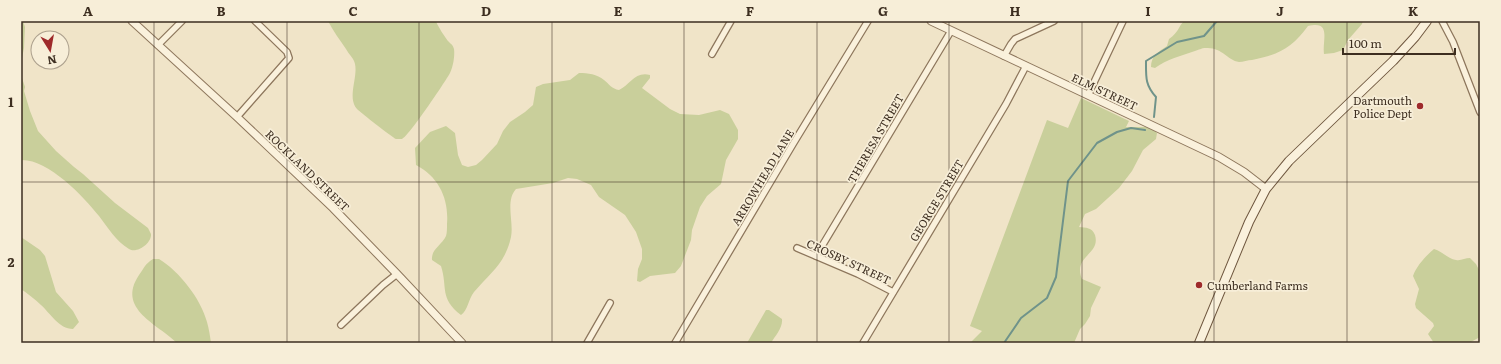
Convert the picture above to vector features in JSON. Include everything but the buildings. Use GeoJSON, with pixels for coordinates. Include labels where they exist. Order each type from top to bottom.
{"type":"FeatureCollection","features":[{"type":"Feature","properties":{"kind":"main road"},"geometry":{"type":"LineString","coordinates":[[1199,343],[1248,222],[1266,189],[1289,161],[1393,61],[1415,37],[1427,21]]}},
{"type":"Feature","properties":{"kind":"street","name":"ROCKLAND STREET"},"geometry":{"type":"LineString","coordinates":[[132,21],[237,117],[333,208],[398,274],[462,343]]}},
{"type":"Feature","properties":{"kind":"street"},"geometry":{"type":"LineString","coordinates":[[158,45],[182,21]]}},
{"type":"Feature","properties":{"kind":"street"},"geometry":{"type":"LineString","coordinates":[[237,117],[289,58],[287,52],[255,21]]}},
{"type":"Feature","properties":{"kind":"street"},"geometry":{"type":"LineString","coordinates":[[712,54],[731,21]]}},
{"type":"Feature","properties":{"kind":"street","name":"ARROWHEAD LANE"},"geometry":{"type":"LineString","coordinates":[[675,343],[868,21]]}},
{"type":"Feature","properties":{"kind":"street","name":"ELM STREET"},"geometry":{"type":"LineString","coordinates":[[931,21],[1219,157],[1244,172],[1266,189]]}},
{"type":"Feature","properties":{"kind":"street"},"geometry":{"type":"LineString","coordinates":[[1004,56],[1015,39],[1054,21]]}},
{"type":"Feature","properties":{"kind":"street"},"geometry":{"type":"LineString","coordinates":[[1088,95],[1123,21]]}},
{"type":"Feature","properties":{"kind":"street"},"geometry":{"type":"LineString","coordinates":[[1442,21],[1453,42],[1480,112]]}},
{"type":"Feature","properties":{"kind":"street","name":"THERESA STREET"},"geometry":{"type":"LineString","coordinates":[[816,256],[951,31]]}},
{"type":"Feature","properties":{"kind":"street","name":"GEORGE STREET"},"geometry":{"type":"LineString","coordinates":[[863,343],[1006,104],[1026,66]]}},
{"type":"Feature","properties":{"kind":"street","name":"CROSBY STREET"},"geometry":{"type":"LineString","coordinates":[[797,248],[858,274],[893,292]]}},
{"type":"Feature","properties":{"kind":"street"},"geometry":{"type":"LineString","coordinates":[[341,325],[383,285],[398,274]]}},
{"type":"Feature","properties":{"kind":"street"},"geometry":{"type":"LineString","coordinates":[[587,343],[610,303]]}},
{"type":"Feature","properties":{"kind":"green space"},"geometry":{"type":"Polygon","coordinates":[[[21,21],[23,21],[25,27],[22,58],[22,78],[25,87],[24,91],[38,131],[56,151],[74,167],[115,203],[148,228],[151,237],[147,244],[140,249],[129,249],[120,242],[84,199],[64,180],[42,166],[31,161],[21,160],[21,21]]]}},
{"type":"Feature","properties":{"kind":"green space"},"geometry":{"type":"Polygon","coordinates":[[[328,21],[436,21],[444,35],[453,46],[454,58],[450,73],[419,119],[402,139],[396,139],[393,137],[357,109],[353,99],[356,69],[353,58],[328,21]]]}},
{"type":"Feature","properties":{"kind":"green space"},"geometry":{"type":"Polygon","coordinates":[[[1184,21],[1363,21],[1348,40],[1343,50],[1334,53],[1324,54],[1324,32],[1320,26],[1315,25],[1308,26],[1290,45],[1269,56],[1239,62],[1231,59],[1216,49],[1204,48],[1169,60],[1155,68],[1151,67],[1154,57],[1158,52],[1167,46],[1169,39],[1175,34],[1184,21]]]}},
{"type":"Feature","properties":{"kind":"green space"},"geometry":{"type":"Polygon","coordinates":[[[579,73],[598,76],[612,87],[619,90],[640,75],[650,75],[650,78],[642,88],[670,109],[680,114],[699,115],[720,110],[729,114],[738,130],[738,139],[726,160],[721,184],[707,196],[700,207],[692,230],[691,240],[681,266],[675,273],[650,276],[640,282],[637,281],[638,269],[642,259],[642,249],[636,232],[625,215],[599,197],[591,185],[577,179],[568,178],[553,183],[516,189],[511,199],[510,212],[512,231],[505,254],[497,267],[474,292],[461,315],[454,309],[447,298],[441,266],[432,260],[433,253],[446,235],[447,215],[444,198],[441,190],[431,176],[416,165],[415,148],[430,132],[446,126],[455,133],[458,155],[462,165],[468,167],[476,165],[497,144],[503,131],[510,122],[533,105],[536,87],[543,84],[570,80],[579,73]]]}},
{"type":"Feature","properties":{"kind":"green space"},"geometry":{"type":"Polygon","coordinates":[[[1081,98],[1129,121],[1126,127],[1150,127],[1157,133],[1156,139],[1143,150],[1132,171],[1119,188],[1096,209],[1085,214],[1079,227],[1088,228],[1092,231],[1095,235],[1096,241],[1095,246],[1083,261],[1080,270],[1082,279],[1101,287],[1091,308],[1090,316],[1080,329],[1074,343],[970,343],[982,331],[970,326],[1047,120],[1068,128],[1081,98]]]}},
{"type":"Feature","properties":{"kind":"green space"},"geometry":{"type":"Polygon","coordinates":[[[21,237],[40,250],[45,256],[56,292],[73,311],[79,322],[73,329],[59,324],[39,303],[21,289],[21,237]]]}},
{"type":"Feature","properties":{"kind":"green space"},"geometry":{"type":"Polygon","coordinates":[[[1434,249],[1456,260],[1470,258],[1479,270],[1480,337],[1469,343],[1434,343],[1428,334],[1434,326],[1433,323],[1416,308],[1415,304],[1419,289],[1413,276],[1419,264],[1434,249]]]}},
{"type":"Feature","properties":{"kind":"green space"},"geometry":{"type":"Polygon","coordinates":[[[153,259],[159,259],[167,264],[188,286],[204,313],[211,343],[177,343],[142,315],[136,306],[133,297],[133,287],[145,266],[153,259]]]}},
{"type":"Feature","properties":{"kind":"green space"},"geometry":{"type":"Polygon","coordinates":[[[766,310],[769,310],[782,319],[778,332],[771,343],[747,343],[766,310]]]}},
{"type":"Feature","properties":{"kind":"waterway"},"geometry":{"type":"LineString","coordinates":[[1154,117],[1156,97],[1148,85],[1146,61],[1177,42],[1204,36],[1217,21]]}},
{"type":"Feature","properties":{"kind":"waterway"},"geometry":{"type":"LineString","coordinates":[[1004,343],[1021,318],[1047,298],[1056,277],[1068,181],[1097,143],[1117,132],[1131,128],[1145,130]]}},
{"type":"Feature","properties":{"kind":"place","name":"Dartmouth Police Dept"},"geometry":{"type":"Point","coordinates":[1420,106]}},
{"type":"Feature","properties":{"kind":"place","name":"Cumberland Farms"},"geometry":{"type":"Point","coordinates":[1199,285]}}]}
